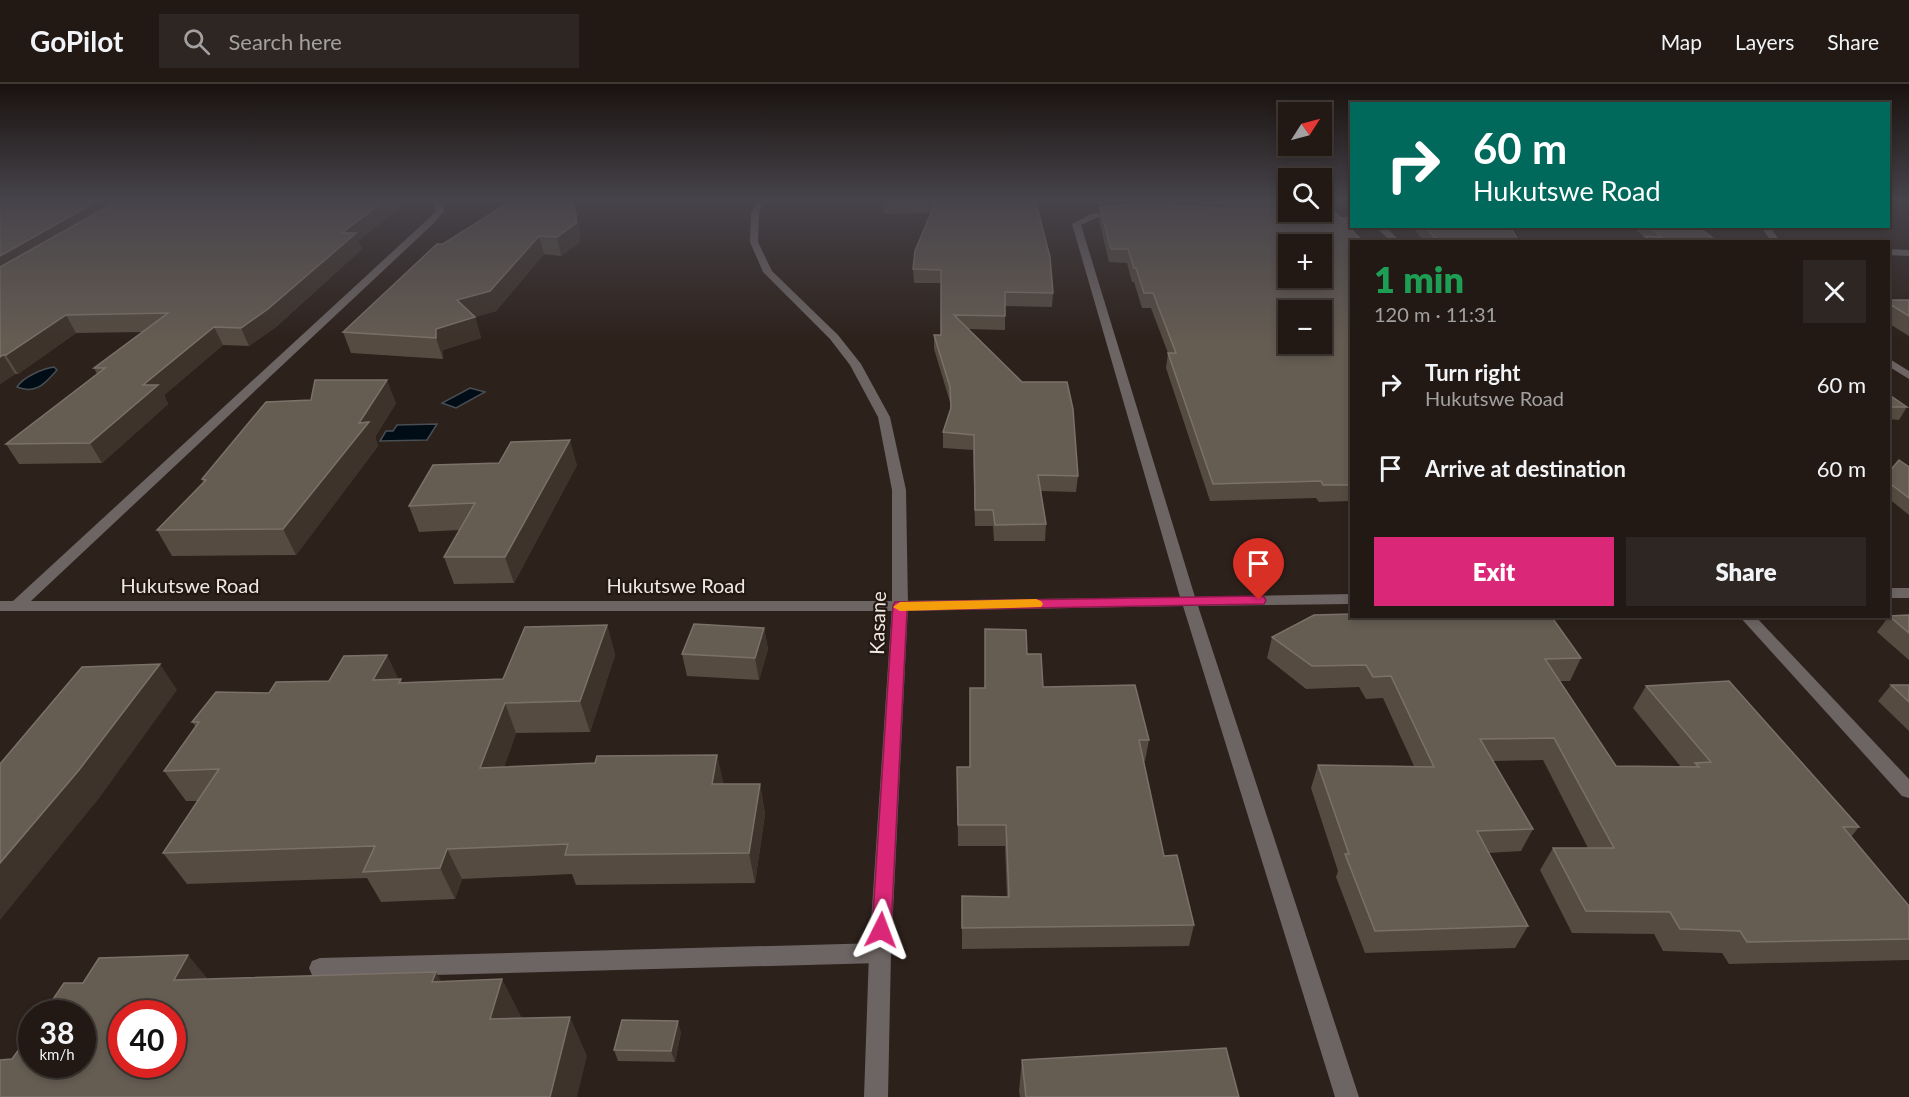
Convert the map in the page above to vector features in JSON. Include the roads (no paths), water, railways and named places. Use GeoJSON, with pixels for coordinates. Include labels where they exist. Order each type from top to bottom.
{"type":"FeatureCollection","features":[{"type":"Feature","properties":{"kind":"street"},"geometry":{"type":"LineString","coordinates":[[16,606],[403,246]]}},
{"type":"Feature","properties":{"kind":"street","name":"Kasane"},"geometry":{"type":"LineString","coordinates":[[756,246],[768,272],[841,346],[855,364],[884,417],[899,490],[900,606],[880,953],[876,1097]]}},
{"type":"Feature","properties":{"kind":"street"},"geometry":{"type":"LineString","coordinates":[[1083,246],[1189,602],[1347,1097]]}},
{"type":"Feature","properties":{"kind":"street"},"geometry":{"type":"LineString","coordinates":[[1890,252],[1909,253]]}},
{"type":"Feature","properties":{"kind":"street"},"geometry":{"type":"LineString","coordinates":[[1890,362],[1909,376]]}},
{"type":"Feature","properties":{"kind":"street"},"geometry":{"type":"LineString","coordinates":[[1890,593],[1909,593]]}},
{"type":"Feature","properties":{"kind":"street","name":"Hukutswe Road"},"geometry":{"type":"LineString","coordinates":[[0,606],[900,606],[1350,599]]}},
{"type":"Feature","properties":{"kind":"street"},"geometry":{"type":"LineString","coordinates":[[1748,618],[1909,791]]}},
{"type":"Feature","properties":{"kind":"street"},"geometry":{"type":"LineString","coordinates":[[320,968],[880,953]]}}]}
